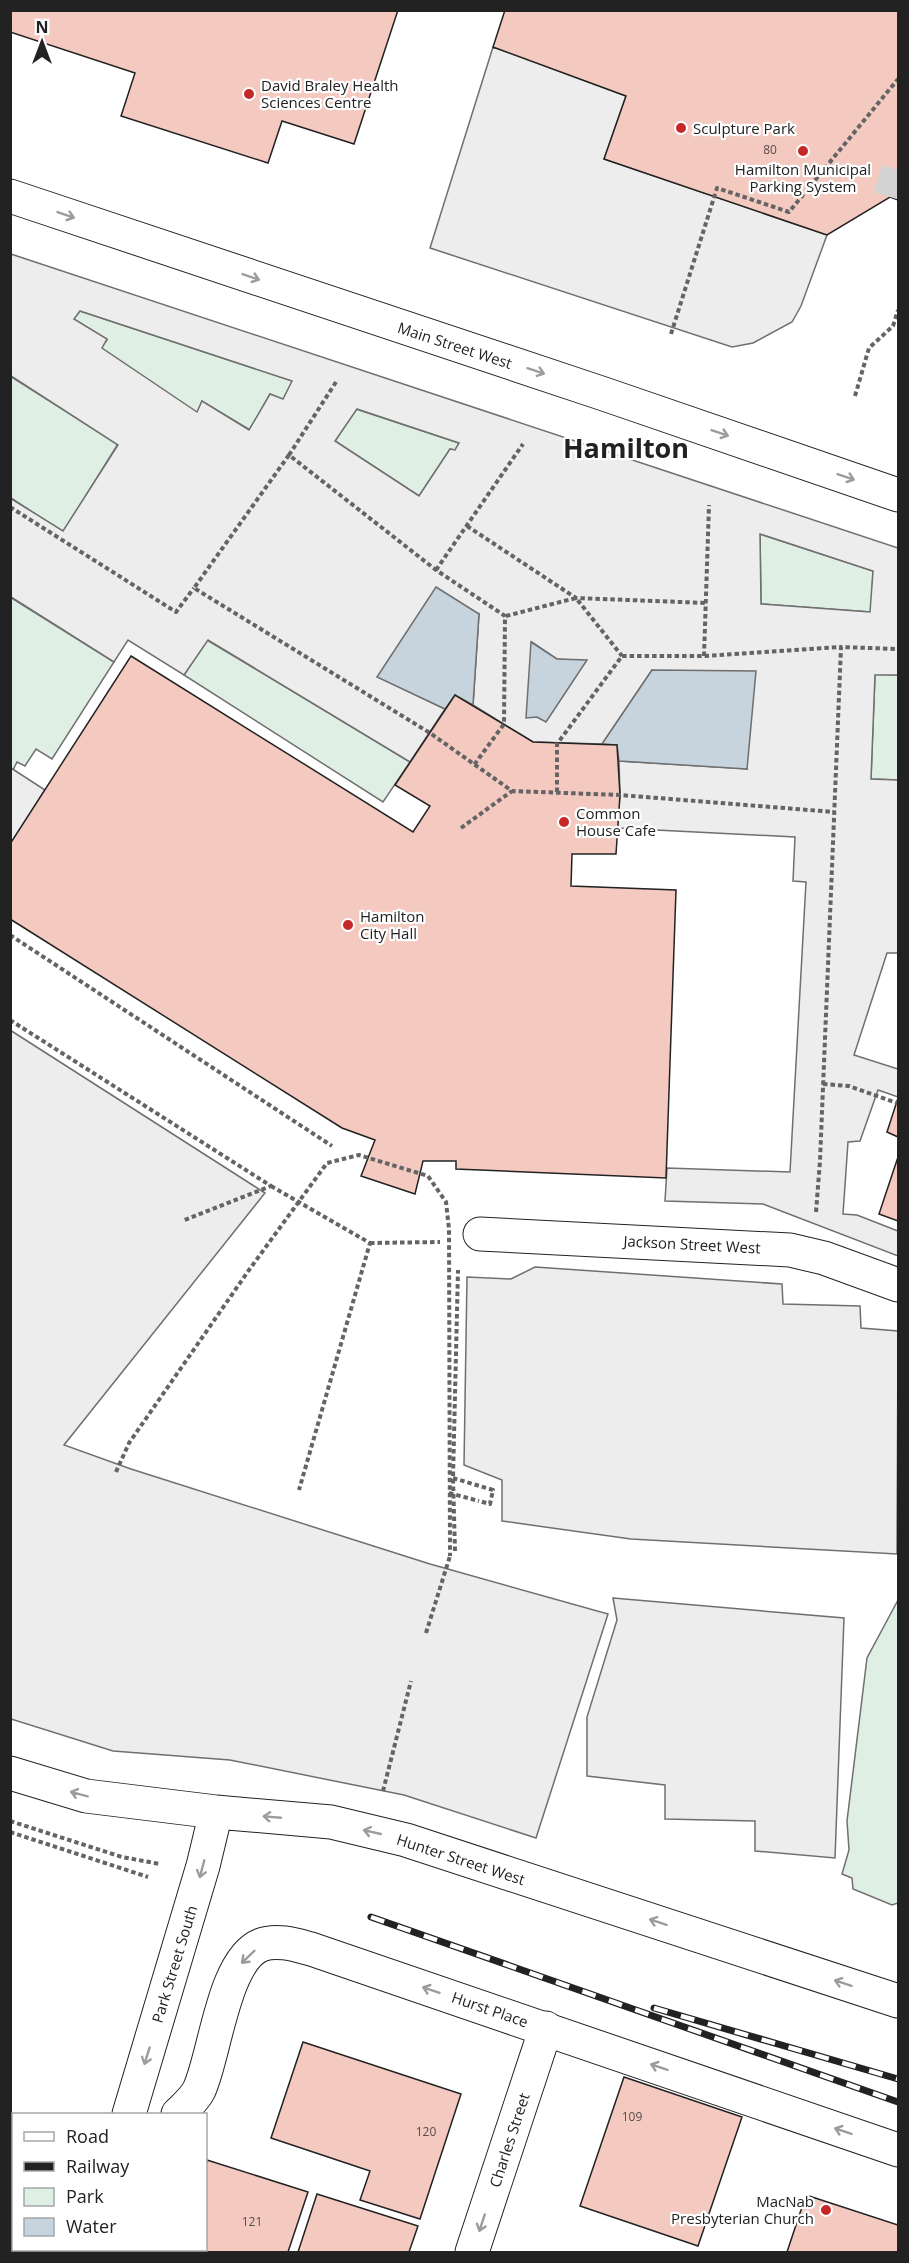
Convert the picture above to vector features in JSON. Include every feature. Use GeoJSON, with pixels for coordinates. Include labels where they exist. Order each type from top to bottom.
{"type":"FeatureCollection","features":[{"type":"Feature","properties":{"kind":"street","name":"Main Street West"},"geometry":{"type":"LineString","coordinates":[[10,196],[898,495]]}},
{"type":"Feature","properties":{"kind":"street","name":"Jackson Street West"},"geometry":{"type":"LineString","coordinates":[[469,1238],[790,1250],[812,1255],[898,1285]]}},
{"type":"Feature","properties":{"kind":"street","name":"Hunter Street West"},"geometry":{"type":"LineString","coordinates":[[10,1773],[87,1796],[216,1812],[331,1822],[406,1840],[898,2001]]}},
{"type":"Feature","properties":{"kind":"street","name":"Park Street South"},"geometry":{"type":"LineString","coordinates":[[130,2113],[203,1866],[216,1812]]}},
{"type":"Feature","properties":{"kind":"street","name":"Hurst Place"},"geometry":{"type":"LineString","coordinates":[[180,2113],[198,2090],[231,1983],[243,1960],[261,1945],[285,1943],[311,1949],[546,2028],[898,2150]]}},
{"type":"Feature","properties":{"kind":"street","name":"Charles Street"},"geometry":{"type":"LineString","coordinates":[[472,2253],[546,2028]]}},
{"type":"Feature","properties":{"kind":"path"},"geometry":{"type":"LineString","coordinates":[[671,334],[717,188],[789,212],[898,79]]}},
{"type":"Feature","properties":{"kind":"path"},"geometry":{"type":"LineString","coordinates":[[855,396],[869,348],[893,326],[898,310]]}},
{"type":"Feature","properties":{"kind":"path"},"geometry":{"type":"LineString","coordinates":[[10,507],[176,612],[289,455],[336,382]]}},
{"type":"Feature","properties":{"kind":"path"},"geometry":{"type":"LineString","coordinates":[[436,570],[523,444]]}},
{"type":"Feature","properties":{"kind":"path"},"geometry":{"type":"LineString","coordinates":[[289,455],[436,570],[505,616],[576,598],[707,603]]}},
{"type":"Feature","properties":{"kind":"path"},"geometry":{"type":"LineString","coordinates":[[704,656],[709,505]]}},
{"type":"Feature","properties":{"kind":"path"},"geometry":{"type":"LineString","coordinates":[[467,526],[576,598],[622,656]]}},
{"type":"Feature","properties":{"kind":"path"},"geometry":{"type":"LineString","coordinates":[[194,588],[430,733],[512,791],[620,795],[834,812]]}},
{"type":"Feature","properties":{"kind":"path"},"geometry":{"type":"LineString","coordinates":[[474,765],[504,724],[505,616]]}},
{"type":"Feature","properties":{"kind":"path"},"geometry":{"type":"LineString","coordinates":[[622,656],[704,656],[841,647],[898,648]]}},
{"type":"Feature","properties":{"kind":"path"},"geometry":{"type":"LineString","coordinates":[[812,1255],[820,1161],[841,647]]}},
{"type":"Feature","properties":{"kind":"path"},"geometry":{"type":"LineString","coordinates":[[557,793],[557,744],[622,656]]}},
{"type":"Feature","properties":{"kind":"path"},"geometry":{"type":"LineString","coordinates":[[461,828],[512,791]]}},
{"type":"Feature","properties":{"kind":"path"},"geometry":{"type":"LineString","coordinates":[[10,935],[332,1146]]}},
{"type":"Feature","properties":{"kind":"path"},"geometry":{"type":"LineString","coordinates":[[10,1020],[271,1186],[370,1243],[469,1238]]}},
{"type":"Feature","properties":{"kind":"path"},"geometry":{"type":"LineString","coordinates":[[823,1084],[849,1086],[897,1103]]}},
{"type":"Feature","properties":{"kind":"path"},"geometry":{"type":"LineString","coordinates":[[116,1472],[129,1443],[249,1270],[327,1163],[359,1155],[428,1176],[446,1202],[449,1229],[450,1556],[426,1633]]}},
{"type":"Feature","properties":{"kind":"path"},"geometry":{"type":"LineString","coordinates":[[182,1221],[271,1186]]}},
{"type":"Feature","properties":{"kind":"path"},"geometry":{"type":"LineString","coordinates":[[299,1490],[370,1243]]}},
{"type":"Feature","properties":{"kind":"path"},"geometry":{"type":"LineString","coordinates":[[455,1551],[453,1478],[458,1265]]}},
{"type":"Feature","properties":{"kind":"path"},"geometry":{"type":"LineString","coordinates":[[449,1493],[490,1504],[493,1490],[453,1478]]}},
{"type":"Feature","properties":{"kind":"path"},"geometry":{"type":"LineString","coordinates":[[371,1832],[411,1681]]}},
{"type":"Feature","properties":{"kind":"path"},"geometry":{"type":"LineString","coordinates":[[10,1821],[122,1857],[144,1862],[203,1866]]}},
{"type":"Feature","properties":{"kind":"path"},"geometry":{"type":"LineString","coordinates":[[10,1832],[148,1877]]}},
{"type":"Feature","properties":{"kind":"green space"},"geometry":{"type":"Polygon","coordinates":[[[80,311],[293,381],[283,400],[270,394],[250,430],[202,401],[197,413],[101,348],[107,340],[73,319],[80,311]]]}},
{"type":"Feature","properties":{"kind":"green space"},"geometry":{"type":"Polygon","coordinates":[[[10,376],[118,444],[63,532],[11,498],[10,376]]]}},
{"type":"Feature","properties":{"kind":"green space"},"geometry":{"type":"Polygon","coordinates":[[[356,409],[459,443],[455,450],[450,449],[419,496],[335,441],[356,409]]]}},
{"type":"Feature","properties":{"kind":"green space"},"geometry":{"type":"Polygon","coordinates":[[[760,534],[873,571],[871,612],[761,604],[760,534]]]}},
{"type":"Feature","properties":{"kind":"green space"},"geometry":{"type":"Polygon","coordinates":[[[10,597],[114,662],[52,759],[36,749],[25,766],[17,762],[13,770],[10,768],[10,597]]]}},
{"type":"Feature","properties":{"kind":"green space"},"geometry":{"type":"Polygon","coordinates":[[[207,640],[410,762],[383,802],[184,675],[207,640]]]}},
{"type":"Feature","properties":{"kind":"green space"},"geometry":{"type":"Polygon","coordinates":[[[875,674],[898,675],[898,780],[871,779],[875,674]]]}},
{"type":"Feature","properties":{"kind":"green space"},"geometry":{"type":"Polygon","coordinates":[[[898,1600],[898,1903],[892,1905],[853,1889],[852,1878],[842,1874],[849,1850],[847,1821],[867,1658],[898,1600]]]}},
{"type":"Feature","properties":{"kind":"shaded area"},"geometry":{"type":"Polygon","coordinates":[[[493,47],[626,96],[604,159],[827,235],[801,306],[792,322],[753,343],[732,347],[430,248],[493,47]]]}},
{"type":"Feature","properties":{"kind":"shaded area"},"geometry":{"type":"Polygon","coordinates":[[[11,254],[898,548],[898,675],[875,675],[871,779],[898,780],[898,953],[887,953],[854,1055],[898,1069],[898,1097],[878,1090],[860,1141],[848,1142],[843,1214],[857,1215],[898,1231],[898,1256],[763,1204],[665,1201],[667,1168],[790,1172],[806,882],[793,881],[795,837],[617,828],[620,795],[619,761],[747,769],[652,670],[602,744],[533,742],[473,705],[479,614],[378,677],[445,709],[410,762],[208,640],[184,675],[128,640],[114,662],[11,597],[10,498],[63,531],[118,445],[11,376],[11,254]],[[80,311],[74,319],[107,339],[102,348],[197,412],[202,401],[249,430],[270,394],[283,399],[292,381],[80,311]],[[357,409],[335,441],[419,496],[450,449],[455,450],[459,443],[357,409]],[[760,534],[761,604],[870,612],[873,571],[760,534]],[[532,642],[537,717],[546,721],[586,661],[557,659],[532,642]]]}},
{"type":"Feature","properties":{"kind":"shaded area"},"geometry":{"type":"Polygon","coordinates":[[[11,768],[45,790],[11,844],[11,768]]]}},
{"type":"Feature","properties":{"kind":"shaded area"},"geometry":{"type":"Polygon","coordinates":[[[10,1030],[265,1193],[64,1445],[131,1469],[430,1564],[608,1614],[536,1838],[404,1795],[230,1760],[113,1751],[11,1719],[10,1030]]]}},
{"type":"Feature","properties":{"kind":"shaded area"},"geometry":{"type":"Polygon","coordinates":[[[535,1267],[782,1284],[783,1304],[860,1306],[861,1328],[898,1331],[897,1554],[631,1539],[502,1521],[502,1480],[464,1465],[467,1277],[511,1279],[535,1267]]]}},
{"type":"Feature","properties":{"kind":"shaded area"},"geometry":{"type":"Polygon","coordinates":[[[613,1598],[844,1618],[835,1858],[755,1851],[755,1821],[665,1819],[665,1785],[587,1776],[587,1717],[617,1620],[613,1598]]]}},
{"type":"Feature","properties":{"kind":"water"},"geometry":{"type":"Polygon","coordinates":[[[436,587],[479,614],[473,705],[455,695],[445,709],[377,677],[436,587]]]}},
{"type":"Feature","properties":{"kind":"water"},"geometry":{"type":"Polygon","coordinates":[[[531,642],[557,659],[587,660],[546,722],[537,717],[526,718],[531,642]]]}},
{"type":"Feature","properties":{"kind":"water"},"geometry":{"type":"Polygon","coordinates":[[[652,670],[756,671],[747,769],[619,761],[617,745],[602,744],[652,670]]]}},
{"type":"Feature","properties":{"kind":"building","name":"David Braley Health Sciences Centre"},"geometry":{"type":"Polygon","coordinates":[[[10,10],[398,10],[354,144],[282,121],[268,163],[121,116],[135,73],[10,32],[10,10]]]}},
{"type":"Feature","properties":{"kind":"building"},"geometry":{"type":"Polygon","coordinates":[[[505,10],[898,10],[898,200],[890,197],[827,235],[604,159],[626,96],[493,47],[505,10]]]}},
{"type":"Feature","properties":{"kind":"building","name":"Hamilton City Hall"},"geometry":{"type":"Polygon","coordinates":[[[131,656],[413,832],[430,806],[395,785],[455,695],[533,742],[617,745],[620,795],[616,854],[572,854],[571,886],[676,890],[666,1178],[456,1169],[456,1161],[423,1161],[415,1194],[361,1176],[375,1140],[342,1128],[10,919],[10,844],[131,656]]]}},
{"type":"Feature","properties":{"kind":"building"},"geometry":{"type":"Polygon","coordinates":[[[898,1098],[898,1137],[887,1132],[898,1098]]]}},
{"type":"Feature","properties":{"kind":"building"},"geometry":{"type":"Polygon","coordinates":[[[898,1157],[898,1221],[879,1214],[898,1157]]]}},
{"type":"Feature","properties":{"kind":"building"},"geometry":{"type":"Polygon","coordinates":[[[303,2042],[461,2094],[420,2219],[360,2200],[370,2171],[271,2138],[303,2042]]]}},
{"type":"Feature","properties":{"kind":"building"},"geometry":{"type":"Polygon","coordinates":[[[624,2077],[742,2117],[698,2246],[580,2206],[624,2077]]]}},
{"type":"Feature","properties":{"kind":"building"},"geometry":{"type":"Polygon","coordinates":[[[207,2160],[308,2192],[288,2252],[177,2252],[207,2251],[207,2160]]]}},
{"type":"Feature","properties":{"kind":"building"},"geometry":{"type":"Polygon","coordinates":[[[317,2194],[418,2226],[409,2252],[298,2252],[317,2194]]]}},
{"type":"Feature","properties":{"kind":"building","name":"MacNab Presbyterian Church"},"geometry":{"type":"Polygon","coordinates":[[[806,2195],[898,2225],[898,2252],[787,2252],[806,2195]]]}},
{"type":"Feature","properties":{"kind":"tunnel"},"geometry":{"type":"LineString","coordinates":[[890,197],[898,170]]}},
{"type":"Feature","properties":{"kind":"railway"},"geometry":{"type":"LineString","coordinates":[[371,1917],[898,2102]]}},
{"type":"Feature","properties":{"kind":"railway"},"geometry":{"type":"LineString","coordinates":[[654,2008],[898,2079]]}},
{"type":"Feature","properties":{"kind":"place","name":"David Braley Health Sciences Centre"},"geometry":{"type":"Point","coordinates":[249,94]}},
{"type":"Feature","properties":{"kind":"place","name":"Sculpture Park"},"geometry":{"type":"Point","coordinates":[681,128]}},
{"type":"Feature","properties":{"kind":"place","name":"Hamilton Municipal Parking System"},"geometry":{"type":"Point","coordinates":[803,151]}},
{"type":"Feature","properties":{"kind":"place","name":"Common House Cafe"},"geometry":{"type":"Point","coordinates":[564,822]}},
{"type":"Feature","properties":{"kind":"place","name":"Hamilton City Hall"},"geometry":{"type":"Point","coordinates":[348,925]}},
{"type":"Feature","properties":{"kind":"place","name":"MacNab Presbyterian Church"},"geometry":{"type":"Point","coordinates":[826,2210]}},
{"type":"Feature","properties":{"kind":"district","name":"Hamilton"},"geometry":{"type":"Point","coordinates":[626,447]}}]}
